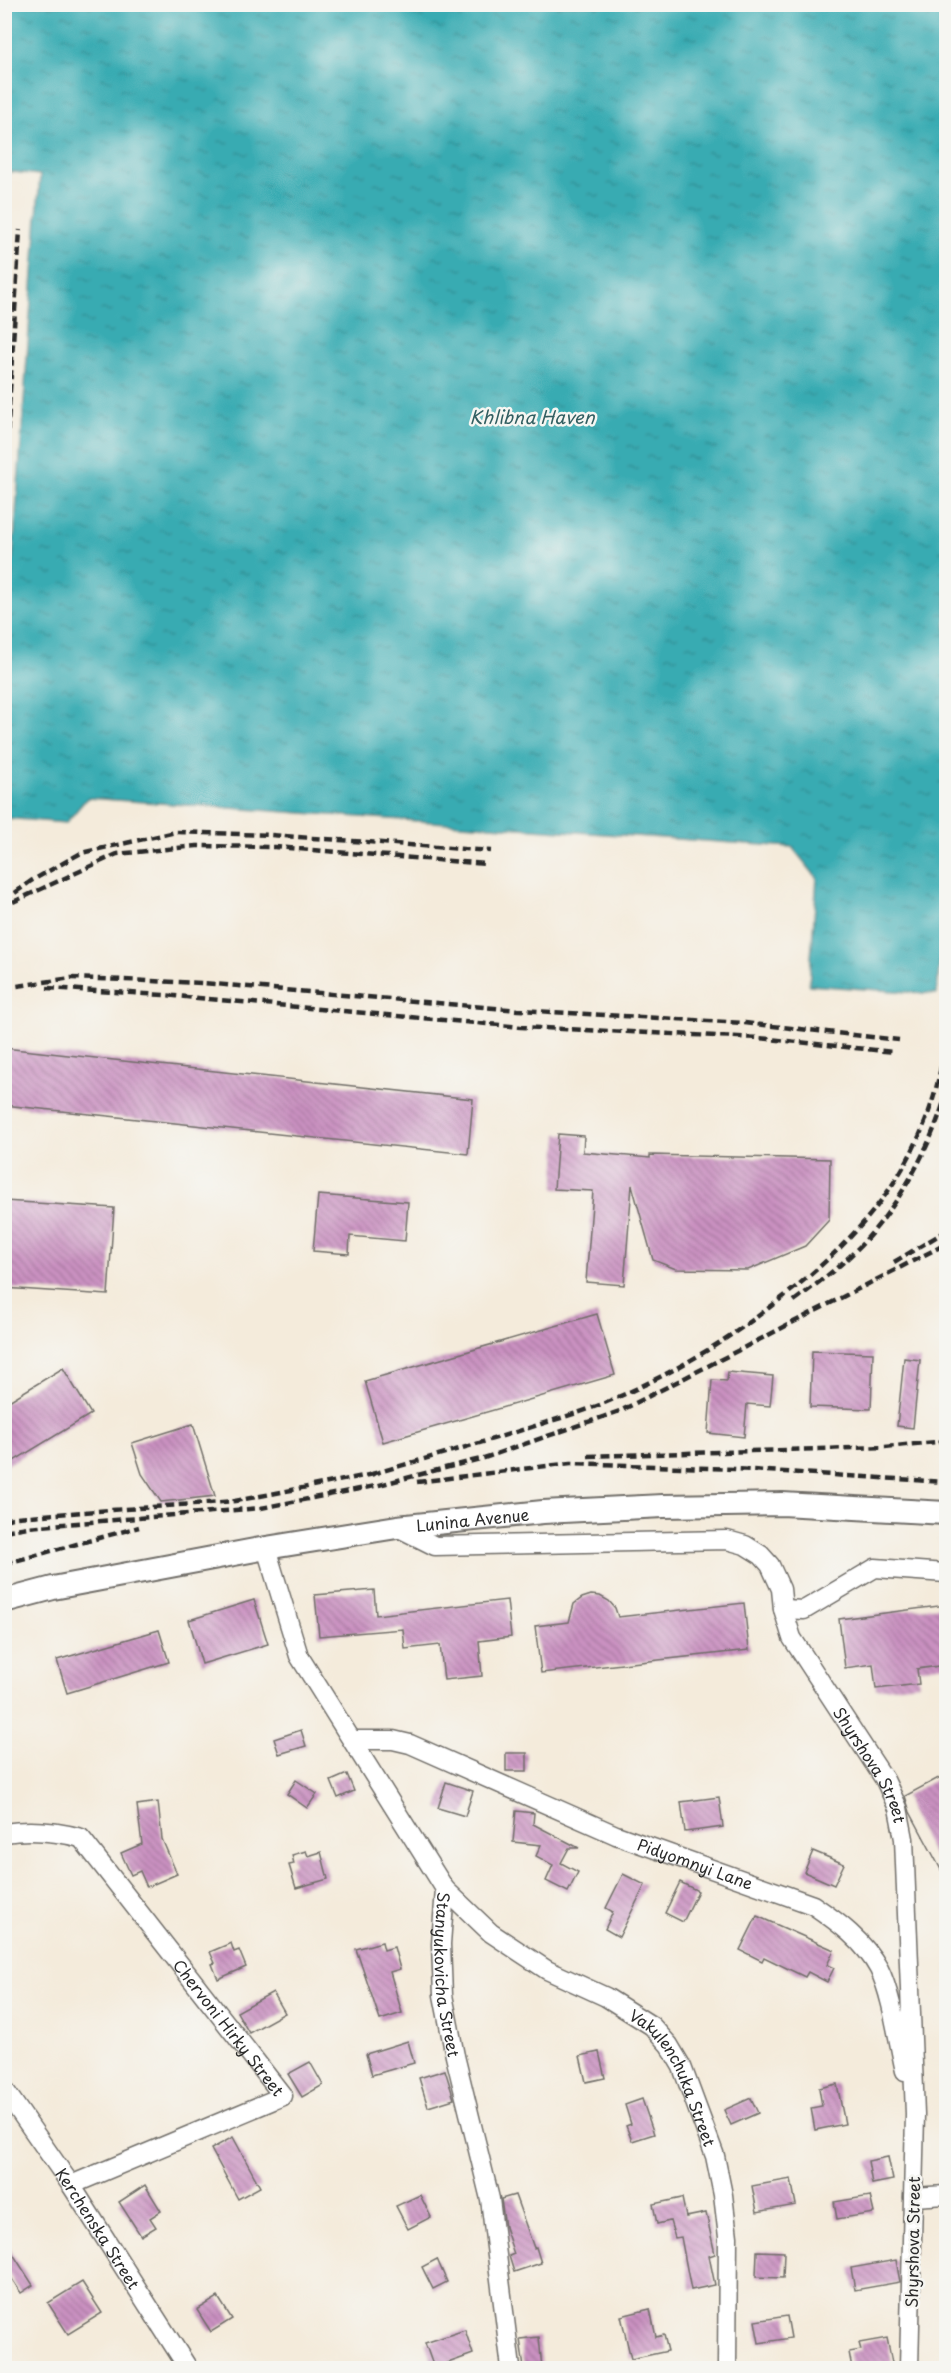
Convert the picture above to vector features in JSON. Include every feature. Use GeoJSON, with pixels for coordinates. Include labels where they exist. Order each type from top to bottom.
{"type":"FeatureCollection","features":[{"type":"Feature","properties":{"kind":"street","name":"Lunina Avenue"},"geometry":{"type":"LineString","coordinates":[[4,1601],[53,1588],[266,1548],[398,1527],[543,1512],[663,1506],[782,1504],[946,1513]]}},
{"type":"Feature","properties":{"kind":"street","name":"Shyrshova Street"},"geometry":{"type":"LineString","coordinates":[[398,1527],[435,1546],[727,1540],[745,1545],[761,1555],[770,1565],[781,1588],[783,1609],[792,1638],[885,1780],[898,1808],[904,1839],[915,2114],[909,2368]]}},
{"type":"Feature","properties":{"kind":"street","name":"Stanyukovicha Street"},"geometry":{"type":"LineString","coordinates":[[266,1548],[299,1656],[445,1889],[441,1944],[443,1995],[454,2056],[490,2199],[511,2368]]}},
{"type":"Feature","properties":{"kind":"street"},"geometry":{"type":"LineString","coordinates":[[783,1609],[804,1610],[875,1568],[946,1573]]}},
{"type":"Feature","properties":{"kind":"street","name":"Pidyomnyi Lane"},"geometry":{"type":"LineString","coordinates":[[352,1740],[393,1740],[410,1744],[616,1835],[813,1905],[838,1922],[862,1945],[879,1969],[915,2114]]}},
{"type":"Feature","properties":{"kind":"street","name":"Chervoni Hirky Street"},"geometry":{"type":"LineString","coordinates":[[4,1833],[55,1831],[81,1838],[283,2096],[71,2185]]}},
{"type":"Feature","properties":{"kind":"street","name":"Vakulenchuka Street"},"geometry":{"type":"LineString","coordinates":[[445,1889],[491,1933],[548,1970],[606,1997],[652,2026],[669,2045],[682,2067],[715,2156],[723,2194],[728,2249],[727,2368]]}},
{"type":"Feature","properties":{"kind":"street","name":"Kerchenska Street"},"geometry":{"type":"LineString","coordinates":[[4,2089],[71,2185],[188,2368]]}},
{"type":"Feature","properties":{"kind":"street"},"geometry":{"type":"LineString","coordinates":[[913,2197],[946,2195]]}},
{"type":"Feature","properties":{"kind":"water","name":"Khlibna Haven"},"geometry":{"type":"Polygon","coordinates":[[[4,5],[946,5],[946,871],[937,994],[809,985],[817,878],[792,847],[87,798],[66,823],[5,818],[5,668],[40,175],[5,171],[4,5]]]}},
{"type":"Feature","properties":{"kind":"building"},"geometry":{"type":"Polygon","coordinates":[[[4,1048],[473,1099],[468,1154],[4,1105],[4,1048]]]}},
{"type":"Feature","properties":{"kind":"building"},"geometry":{"type":"Polygon","coordinates":[[[558,1134],[584,1136],[583,1152],[650,1158],[650,1155],[830,1159],[829,1220],[805,1246],[748,1270],[676,1269],[653,1260],[632,1185],[624,1285],[586,1282],[593,1191],[554,1189],[558,1134]]]}},
{"type":"Feature","properties":{"kind":"building"},"geometry":{"type":"Polygon","coordinates":[[[318,1195],[408,1202],[405,1241],[350,1236],[349,1254],[313,1251],[318,1195]]]}},
{"type":"Feature","properties":{"kind":"building"},"geometry":{"type":"Polygon","coordinates":[[[4,1201],[114,1208],[108,1295],[4,1288],[4,1201]]]}},
{"type":"Feature","properties":{"kind":"building"},"geometry":{"type":"Polygon","coordinates":[[[597,1314],[615,1375],[383,1442],[365,1381],[597,1314]]]}},
{"type":"Feature","properties":{"kind":"building"},"geometry":{"type":"Polygon","coordinates":[[[812,1351],[873,1353],[871,1409],[810,1407],[812,1351]]]}},
{"type":"Feature","properties":{"kind":"building"},"geometry":{"type":"Polygon","coordinates":[[[904,1358],[920,1360],[913,1428],[897,1426],[904,1358]]]}},
{"type":"Feature","properties":{"kind":"building"},"geometry":{"type":"Polygon","coordinates":[[[63,1368],[91,1414],[4,1467],[4,1404],[63,1368]]]}},
{"type":"Feature","properties":{"kind":"building"},"geometry":{"type":"Polygon","coordinates":[[[728,1372],[773,1376],[770,1406],[747,1404],[744,1437],[708,1433],[712,1380],[727,1381],[728,1372]]]}},
{"type":"Feature","properties":{"kind":"building"},"geometry":{"type":"Polygon","coordinates":[[[193,1424],[215,1496],[161,1502],[142,1474],[132,1443],[193,1424]]]}},
{"type":"Feature","properties":{"kind":"building"},"geometry":{"type":"Polygon","coordinates":[[[374,1590],[376,1615],[507,1600],[511,1637],[479,1641],[482,1676],[444,1680],[440,1645],[405,1649],[403,1629],[319,1636],[315,1595],[374,1590]]]}},
{"type":"Feature","properties":{"kind":"building"},"geometry":{"type":"Polygon","coordinates":[[[591,1595],[600,1596],[609,1601],[618,1617],[744,1603],[749,1650],[541,1673],[535,1626],[569,1622],[574,1604],[591,1595]]]}},
{"type":"Feature","properties":{"kind":"building"},"geometry":{"type":"Polygon","coordinates":[[[254,1600],[268,1644],[202,1664],[189,1620],[254,1600]]]}},
{"type":"Feature","properties":{"kind":"building"},"geometry":{"type":"Polygon","coordinates":[[[946,1605],[946,1665],[917,1669],[919,1684],[876,1689],[873,1664],[845,1668],[839,1619],[946,1605]]]}},
{"type":"Feature","properties":{"kind":"building"},"geometry":{"type":"Polygon","coordinates":[[[159,1630],[169,1662],[67,1693],[57,1660],[159,1630]]]}},
{"type":"Feature","properties":{"kind":"building"},"geometry":{"type":"Polygon","coordinates":[[[301,1730],[306,1746],[279,1754],[274,1739],[301,1730]]]}},
{"type":"Feature","properties":{"kind":"building"},"geometry":{"type":"Polygon","coordinates":[[[506,1753],[527,1753],[527,1771],[506,1771],[506,1753]]]}},
{"type":"Feature","properties":{"kind":"building"},"geometry":{"type":"Polygon","coordinates":[[[347,1774],[354,1791],[338,1798],[331,1781],[347,1774]]]}},
{"type":"Feature","properties":{"kind":"building"},"geometry":{"type":"Polygon","coordinates":[[[946,1774],[946,1879],[910,1812],[905,1796],[946,1774]]]}},
{"type":"Feature","properties":{"kind":"building"},"geometry":{"type":"Polygon","coordinates":[[[296,1780],[317,1794],[307,1808],[287,1794],[296,1780]]]}},
{"type":"Feature","properties":{"kind":"building"},"geometry":{"type":"Polygon","coordinates":[[[446,1782],[473,1791],[465,1816],[438,1808],[446,1782]]]}},
{"type":"Feature","properties":{"kind":"building"},"geometry":{"type":"Polygon","coordinates":[[[719,1797],[723,1827],[685,1832],[681,1802],[719,1797]]]}},
{"type":"Feature","properties":{"kind":"building"},"geometry":{"type":"Polygon","coordinates":[[[158,1802],[162,1839],[177,1874],[147,1887],[140,1871],[131,1875],[121,1853],[142,1844],[137,1805],[158,1802]]]}},
{"type":"Feature","properties":{"kind":"building"},"geometry":{"type":"Polygon","coordinates":[[[516,1811],[534,1813],[533,1824],[579,1848],[569,1848],[561,1863],[578,1872],[568,1892],[546,1881],[553,1865],[536,1856],[541,1845],[513,1842],[516,1811]]]}},
{"type":"Feature","properties":{"kind":"building"},"geometry":{"type":"Polygon","coordinates":[[[306,1851],[308,1856],[321,1852],[328,1879],[296,1888],[289,1865],[294,1864],[292,1855],[306,1851]]]}},
{"type":"Feature","properties":{"kind":"building"},"geometry":{"type":"Polygon","coordinates":[[[813,1851],[844,1864],[834,1885],[804,1872],[813,1851]]]}},
{"type":"Feature","properties":{"kind":"building"},"geometry":{"type":"Polygon","coordinates":[[[623,1874],[645,1885],[619,1937],[605,1929],[613,1912],[606,1908],[623,1874]]]}},
{"type":"Feature","properties":{"kind":"building"},"geometry":{"type":"Polygon","coordinates":[[[680,1882],[698,1891],[683,1922],[665,1913],[680,1882]]]}},
{"type":"Feature","properties":{"kind":"building"},"geometry":{"type":"Polygon","coordinates":[[[757,1916],[834,1950],[827,1965],[834,1968],[827,1982],[808,1972],[805,1977],[764,1957],[762,1961],[740,1950],[757,1916]]]}},
{"type":"Feature","properties":{"kind":"building"},"geometry":{"type":"Polygon","coordinates":[[[382,1942],[384,1950],[394,1947],[400,1969],[390,1972],[402,2013],[380,2020],[356,1949],[382,1942]]]}},
{"type":"Feature","properties":{"kind":"building"},"geometry":{"type":"Polygon","coordinates":[[[231,1943],[234,1952],[239,1950],[246,1967],[218,1979],[210,1952],[231,1943]]]}},
{"type":"Feature","properties":{"kind":"building"},"geometry":{"type":"Polygon","coordinates":[[[273,1992],[285,2013],[249,2033],[237,2012],[273,1992]]]}},
{"type":"Feature","properties":{"kind":"building"},"geometry":{"type":"Polygon","coordinates":[[[408,2041],[414,2063],[372,2075],[366,2054],[408,2041]]]}},
{"type":"Feature","properties":{"kind":"building"},"geometry":{"type":"Polygon","coordinates":[[[599,2052],[605,2078],[586,2082],[580,2056],[599,2052]]]}},
{"type":"Feature","properties":{"kind":"building"},"geometry":{"type":"Polygon","coordinates":[[[310,2062],[323,2085],[302,2097],[288,2074],[310,2062]]]}},
{"type":"Feature","properties":{"kind":"building"},"geometry":{"type":"Polygon","coordinates":[[[445,2070],[454,2099],[428,2107],[419,2078],[445,2070]]]}},
{"type":"Feature","properties":{"kind":"building"},"geometry":{"type":"Polygon","coordinates":[[[837,2084],[845,2124],[815,2130],[811,2108],[822,2106],[819,2088],[837,2084]]]}},
{"type":"Feature","properties":{"kind":"building"},"geometry":{"type":"Polygon","coordinates":[[[751,2098],[758,2113],[731,2125],[724,2110],[751,2098]]]}},
{"type":"Feature","properties":{"kind":"building"},"geometry":{"type":"Polygon","coordinates":[[[642,2099],[654,2134],[632,2141],[626,2126],[631,2124],[625,2105],[642,2099]]]}},
{"type":"Feature","properties":{"kind":"building"},"geometry":{"type":"Polygon","coordinates":[[[233,2137],[260,2187],[238,2199],[211,2149],[233,2137]]]}},
{"type":"Feature","properties":{"kind":"building"},"geometry":{"type":"Polygon","coordinates":[[[888,2157],[893,2180],[872,2184],[868,2161],[888,2157]]]}},
{"type":"Feature","properties":{"kind":"building"},"geometry":{"type":"Polygon","coordinates":[[[791,2179],[796,2205],[757,2212],[752,2186],[791,2179]]]}},
{"type":"Feature","properties":{"kind":"building"},"geometry":{"type":"Polygon","coordinates":[[[145,2185],[161,2211],[150,2218],[156,2227],[141,2236],[119,2202],[145,2185]]]}},
{"type":"Feature","properties":{"kind":"building"},"geometry":{"type":"Polygon","coordinates":[[[420,2195],[431,2217],[408,2229],[396,2206],[420,2195]]]}},
{"type":"Feature","properties":{"kind":"building"},"geometry":{"type":"Polygon","coordinates":[[[515,2195],[541,2263],[514,2272],[509,2256],[514,2254],[505,2227],[501,2199],[515,2195]]]}},
{"type":"Feature","properties":{"kind":"building"},"geometry":{"type":"Polygon","coordinates":[[[870,2196],[874,2213],[837,2219],[834,2202],[870,2196]]]}},
{"type":"Feature","properties":{"kind":"building"},"geometry":{"type":"Polygon","coordinates":[[[682,2198],[686,2217],[706,2213],[715,2254],[709,2256],[715,2285],[691,2290],[681,2237],[675,2238],[670,2221],[657,2224],[653,2204],[682,2198]]]}},
{"type":"Feature","properties":{"kind":"building"},"geometry":{"type":"Polygon","coordinates":[[[4,2240],[33,2285],[21,2293],[4,2267],[4,2240]]]}},
{"type":"Feature","properties":{"kind":"building"},"geometry":{"type":"Polygon","coordinates":[[[757,2251],[784,2252],[783,2278],[756,2277],[757,2251]]]}},
{"type":"Feature","properties":{"kind":"building"},"geometry":{"type":"Polygon","coordinates":[[[437,2259],[447,2282],[433,2289],[422,2267],[437,2259]]]}},
{"type":"Feature","properties":{"kind":"building"},"geometry":{"type":"Polygon","coordinates":[[[896,2260],[900,2282],[855,2290],[851,2268],[896,2260]]]}},
{"type":"Feature","properties":{"kind":"building"},"geometry":{"type":"Polygon","coordinates":[[[82,2282],[102,2313],[68,2334],[48,2303],[82,2282]]]}},
{"type":"Feature","properties":{"kind":"building"},"geometry":{"type":"Polygon","coordinates":[[[218,2297],[232,2319],[211,2332],[197,2310],[218,2297]]]}},
{"type":"Feature","properties":{"kind":"building"},"geometry":{"type":"Polygon","coordinates":[[[650,2309],[656,2337],[664,2335],[668,2351],[631,2359],[621,2316],[650,2309]]]}},
{"type":"Feature","properties":{"kind":"building"},"geometry":{"type":"Polygon","coordinates":[[[787,2316],[791,2338],[759,2343],[755,2321],[787,2316]]]}},
{"type":"Feature","properties":{"kind":"building"},"geometry":{"type":"Polygon","coordinates":[[[465,2330],[473,2354],[434,2368],[425,2343],[465,2330]]]}},
{"type":"Feature","properties":{"kind":"building"},"geometry":{"type":"Polygon","coordinates":[[[539,2337],[542,2368],[524,2368],[520,2339],[539,2337]]]}},
{"type":"Feature","properties":{"kind":"building"},"geometry":{"type":"Polygon","coordinates":[[[887,2338],[893,2368],[852,2368],[849,2352],[861,2350],[859,2343],[887,2338]]]}},
{"type":"Feature","properties":{"kind":"railway"},"geometry":{"type":"LineString","coordinates":[[4,487],[20,230]]}},
{"type":"Feature","properties":{"kind":"railway"},"geometry":{"type":"LineString","coordinates":[[4,293],[9,235]]}},
{"type":"Feature","properties":{"kind":"railway"},"geometry":{"type":"LineString","coordinates":[[4,901],[31,881],[81,853],[176,832],[271,835],[491,851]]}},
{"type":"Feature","properties":{"kind":"railway"},"geometry":{"type":"LineString","coordinates":[[13,902],[117,854],[197,846],[275,847],[487,864]]}},
{"type":"Feature","properties":{"kind":"railway"},"geometry":{"type":"LineString","coordinates":[[4,988],[71,978],[203,983],[518,1010],[745,1023],[899,1040]]}},
{"type":"Feature","properties":{"kind":"railway"},"geometry":{"type":"LineString","coordinates":[[47,988],[164,995],[521,1027],[759,1038],[894,1052]]}},
{"type":"Feature","properties":{"kind":"railway"},"geometry":{"type":"LineString","coordinates":[[372,1474],[602,1404],[689,1361],[730,1336],[770,1307],[836,1252],[889,1190],[910,1156],[926,1119],[939,1078],[946,1034]]}},
{"type":"Feature","properties":{"kind":"railway"},"geometry":{"type":"LineString","coordinates":[[794,1301],[862,1244],[894,1204],[924,1151],[946,1095]]}},
{"type":"Feature","properties":{"kind":"railway"},"geometry":{"type":"LineString","coordinates":[[894,1262],[946,1231]]}},
{"type":"Feature","properties":{"kind":"railway"},"geometry":{"type":"LineString","coordinates":[[4,1531],[28,1527],[261,1508],[375,1486],[484,1458],[620,1411],[946,1244]]}},
{"type":"Feature","properties":{"kind":"railway"},"geometry":{"type":"LineString","coordinates":[[588,1456],[885,1447],[946,1441]]}},
{"type":"Feature","properties":{"kind":"railway"},"geometry":{"type":"LineString","coordinates":[[417,1482],[571,1463],[735,1469],[946,1482]]}},
{"type":"Feature","properties":{"kind":"railway"},"geometry":{"type":"LineString","coordinates":[[4,1520],[16,1517],[235,1501],[379,1473]]}},
{"type":"Feature","properties":{"kind":"railway"},"geometry":{"type":"LineString","coordinates":[[4,1564],[139,1527]]}}]}
